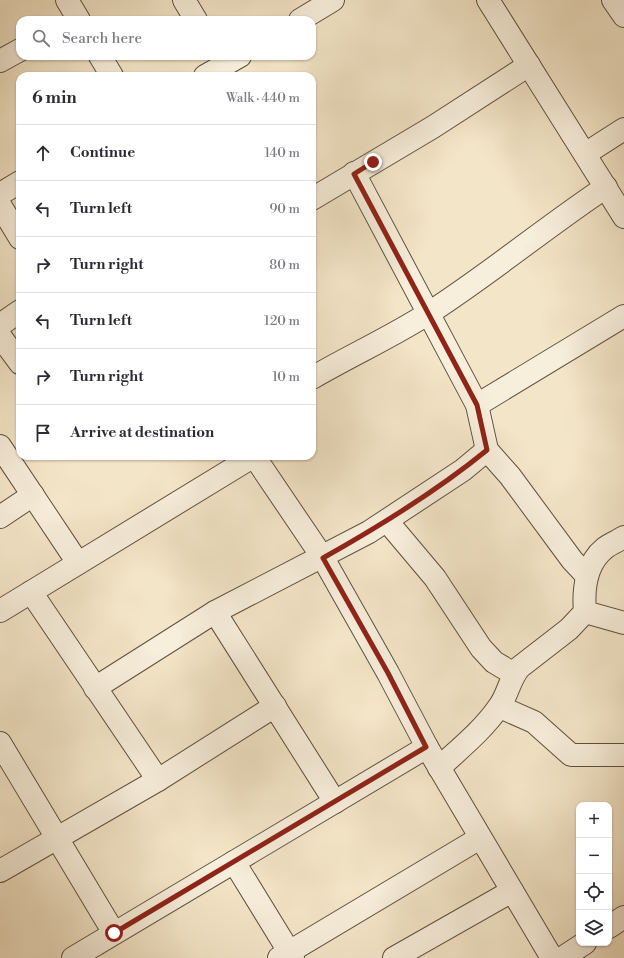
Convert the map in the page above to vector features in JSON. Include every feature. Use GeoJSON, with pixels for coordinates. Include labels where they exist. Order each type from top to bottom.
{"type":"FeatureCollection","features":[{"type":"Feature","properties":{"kind":"street"},"geometry":{"type":"LineString","coordinates":[[184,0],[194,16]]}},
{"type":"Feature","properties":{"kind":"street"},"geometry":{"type":"LineString","coordinates":[[307,16],[333,0]]}},
{"type":"Feature","properties":{"kind":"street"},"geometry":{"type":"LineString","coordinates":[[488,0],[624,217]]}},
{"type":"Feature","properties":{"kind":"street"},"geometry":{"type":"LineString","coordinates":[[613,0],[624,16]]}},
{"type":"Feature","properties":{"kind":"street"},"geometry":{"type":"LineString","coordinates":[[0,61],[16,52]]}},
{"type":"Feature","properties":{"kind":"street"},"geometry":{"type":"LineString","coordinates":[[102,60],[110,72]]}},
{"type":"Feature","properties":{"kind":"street"},"geometry":{"type":"LineString","coordinates":[[316,197],[433,127],[529,65]]}},
{"type":"Feature","properties":{"kind":"street"},"geometry":{"type":"LineString","coordinates":[[585,154],[624,129]]}},
{"type":"Feature","properties":{"kind":"street"},"geometry":{"type":"LineString","coordinates":[[354,174],[430,313],[477,405],[487,450],[510,476],[572,560],[587,576]]}},
{"type":"Feature","properties":{"kind":"street"},"geometry":{"type":"LineString","coordinates":[[0,194],[16,184]]}},
{"type":"Feature","properties":{"kind":"street"},"geometry":{"type":"LineString","coordinates":[[316,376],[430,313],[479,280],[562,217],[606,187]]}},
{"type":"Feature","properties":{"kind":"street"},"geometry":{"type":"LineString","coordinates":[[0,205],[16,231]]}},
{"type":"Feature","properties":{"kind":"street"},"geometry":{"type":"LineString","coordinates":[[0,325],[16,314]]}},
{"type":"Feature","properties":{"kind":"street"},"geometry":{"type":"LineString","coordinates":[[477,405],[624,316]]}},
{"type":"Feature","properties":{"kind":"street"},"geometry":{"type":"LineString","coordinates":[[0,336],[16,358]]}},
{"type":"Feature","properties":{"kind":"street"},"geometry":{"type":"LineString","coordinates":[[95,688],[215,612],[264,585],[323,558],[387,521],[463,470],[487,450]]}},
{"type":"Feature","properties":{"kind":"street"},"geometry":{"type":"LineString","coordinates":[[9,451],[33,495],[78,563]]}},
{"type":"Feature","properties":{"kind":"street"},"geometry":{"type":"LineString","coordinates":[[0,611],[247,460]]}},
{"type":"Feature","properties":{"kind":"street"},"geometry":{"type":"LineString","coordinates":[[257,460],[323,558],[373,646],[426,747],[552,958]]}},
{"type":"Feature","properties":{"kind":"street"},"geometry":{"type":"LineString","coordinates":[[0,517],[33,495]]}},
{"type":"Feature","properties":{"kind":"street"},"geometry":{"type":"LineString","coordinates":[[387,521],[435,578],[481,648],[494,662],[514,674]]}},
{"type":"Feature","properties":{"kind":"street"},"geometry":{"type":"LineString","coordinates":[[439,768],[487,722],[500,707],[514,674],[520,667],[569,629],[585,612],[584,598],[587,576],[598,556],[605,548],[624,537]]}},
{"type":"Feature","properties":{"kind":"street"},"geometry":{"type":"LineString","coordinates":[[31,592],[158,780]]}},
{"type":"Feature","properties":{"kind":"street"},"geometry":{"type":"LineString","coordinates":[[215,612],[335,802]]}},
{"type":"Feature","properties":{"kind":"street"},"geometry":{"type":"LineString","coordinates":[[585,612],[624,623]]}},
{"type":"Feature","properties":{"kind":"street"},"geometry":{"type":"LineString","coordinates":[[0,871],[158,780],[275,706]]}},
{"type":"Feature","properties":{"kind":"street"},"geometry":{"type":"LineString","coordinates":[[500,707],[534,722],[571,755],[624,755]]}},
{"type":"Feature","properties":{"kind":"street"},"geometry":{"type":"LineString","coordinates":[[0,743],[59,838],[114,933]]}},
{"type":"Feature","properties":{"kind":"street"},"geometry":{"type":"LineString","coordinates":[[73,958],[426,747]]}},
{"type":"Feature","properties":{"kind":"street"},"geometry":{"type":"LineString","coordinates":[[234,862],[287,956],[480,838]]}},
{"type":"Feature","properties":{"kind":"street"},"geometry":{"type":"LineString","coordinates":[[394,958],[512,891]]}},
{"type":"Feature","properties":{"kind":"street"},"geometry":{"type":"LineString","coordinates":[[612,925],[624,917]]}},
{"type":"Feature","properties":{"kind":"street"},"geometry":{"type":"LineString","coordinates":[[562,958],[580,946]]}},
{"type":"Feature","properties":{"kind":"route"},"geometry":{"type":"LineString","coordinates":[[114,933],[426,747],[351,604],[323,558],[387,521],[398,512],[463,470],[487,450],[477,405],[430,313],[354,174],[373,162]]}}]}
